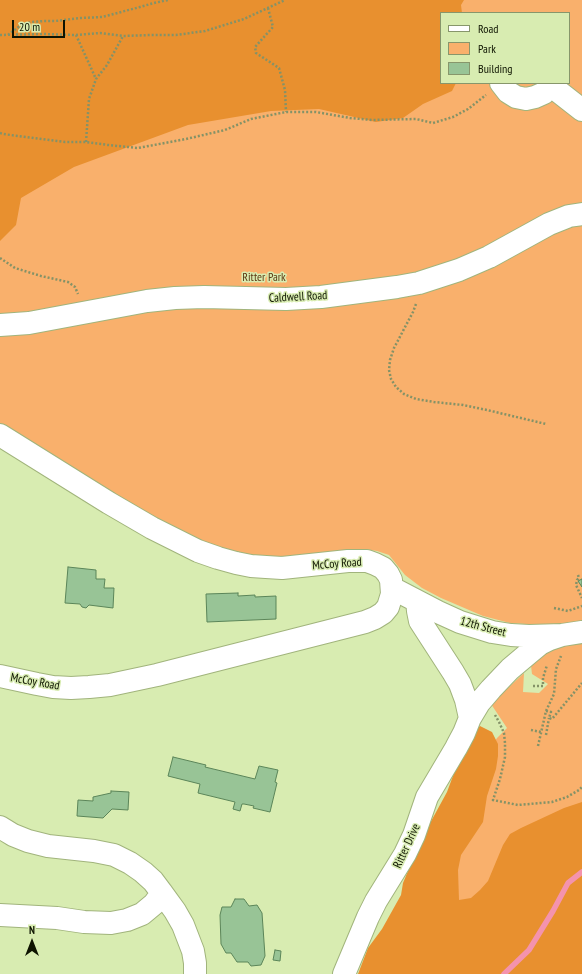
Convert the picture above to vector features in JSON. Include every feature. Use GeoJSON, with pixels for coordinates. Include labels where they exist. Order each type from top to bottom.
{"type":"FeatureCollection","features":[{"type":"Feature","properties":{"kind":"street"},"geometry":{"type":"LineString","coordinates":[[494,88],[508,92],[516,97],[526,99],[544,93],[550,84],[582,110]]}},
{"type":"Feature","properties":{"kind":"street","name":"Caldwell Road"},"geometry":{"type":"LineString","coordinates":[[0,325],[29,323],[147,301],[175,298],[204,297],[286,299],[321,297],[419,283],[459,270],[489,257],[550,224],[569,216],[582,214]]}},
{"type":"Feature","properties":{"kind":"street","name":"McCoy Road"},"geometry":{"type":"LineString","coordinates":[[0,435],[109,503],[152,528],[198,551],[236,563],[266,568],[282,568],[348,561],[367,561],[383,568],[388,574],[392,588],[392,594],[388,607],[383,613],[366,622],[157,675],[110,685],[72,688],[53,687],[0,676]]}},
{"type":"Feature","properties":{"kind":"street","name":"12th Street"},"geometry":{"type":"LineString","coordinates":[[392,588],[460,622],[492,632],[569,640]]}},
{"type":"Feature","properties":{"kind":"street"},"geometry":{"type":"LineString","coordinates":[[417,601],[420,621],[460,684],[466,700],[470,718]]}},
{"type":"Feature","properties":{"kind":"street","name":"Ritter Drive"},"geometry":{"type":"LineString","coordinates":[[344,974],[376,901],[405,854],[414,835],[427,797],[456,748],[479,703],[491,688],[510,669],[540,644],[550,639],[569,640]]}},
{"type":"Feature","properties":{"kind":"street"},"geometry":{"type":"LineString","coordinates":[[0,827],[28,841],[48,846],[94,851],[114,855],[143,872],[162,893],[183,925],[193,951],[195,974]]}},
{"type":"Feature","properties":{"kind":"street"},"geometry":{"type":"LineString","coordinates":[[0,915],[19,915],[84,922],[111,923],[127,920],[142,914],[154,904],[162,893]]}},
{"type":"Feature","properties":{"kind":"path"},"geometry":{"type":"LineString","coordinates":[[8,35],[21,26],[32,22],[102,17],[168,0]]}},
{"type":"Feature","properties":{"kind":"path"},"geometry":{"type":"LineString","coordinates":[[0,35],[76,35],[100,33],[123,36],[176,35],[205,31],[244,19],[285,0]]}},
{"type":"Feature","properties":{"kind":"path"},"geometry":{"type":"LineString","coordinates":[[268,8],[273,27],[255,47],[256,53],[279,68],[285,90],[286,112]]}},
{"type":"Feature","properties":{"kind":"path"},"geometry":{"type":"LineString","coordinates":[[76,35],[96,79]]}},
{"type":"Feature","properties":{"kind":"path"},"geometry":{"type":"LineString","coordinates":[[86,142],[89,99],[96,79],[107,65],[123,36]]}},
{"type":"Feature","properties":{"kind":"path"},"geometry":{"type":"LineString","coordinates":[[0,133],[65,142],[86,142],[138,148],[225,130],[251,119],[286,112],[316,112],[372,120],[416,119],[433,123],[453,117],[468,109],[494,88]]}},
{"type":"Feature","properties":{"kind":"path"},"geometry":{"type":"LineString","coordinates":[[0,258],[15,268],[68,282],[75,286]]}},
{"type":"Feature","properties":{"kind":"path"},"geometry":{"type":"LineString","coordinates":[[419,283],[413,312],[394,348],[390,360],[389,370],[391,379],[396,387],[404,394],[416,398],[434,402],[481,408],[546,424]]}},
{"type":"Feature","properties":{"kind":"path"},"geometry":{"type":"LineString","coordinates":[[578,575],[579,578],[576,585],[582,598]]}},
{"type":"Feature","properties":{"kind":"path"},"geometry":{"type":"LineString","coordinates":[[554,608],[568,611],[582,606]]}},
{"type":"Feature","properties":{"kind":"path"},"geometry":{"type":"LineString","coordinates":[[538,746],[546,711],[554,694],[556,669],[569,640]]}},
{"type":"Feature","properties":{"kind":"path"},"geometry":{"type":"LineString","coordinates":[[533,686],[543,686],[545,671],[550,660]]}},
{"type":"Feature","properties":{"kind":"path"},"geometry":{"type":"LineString","coordinates":[[550,718],[552,719],[582,683]]}},
{"type":"Feature","properties":{"kind":"path"},"geometry":{"type":"LineString","coordinates":[[491,709],[504,733],[505,744],[505,757],[493,800],[518,805],[552,802],[567,797],[582,787]]}},
{"type":"Feature","properties":{"kind":"path"},"geometry":{"type":"LineString","coordinates":[[546,711],[551,712],[546,735]]}},
{"type":"Feature","properties":{"kind":"path"},"geometry":{"type":"LineString","coordinates":[[531,730],[541,732]]}},
{"type":"Feature","properties":{"kind":"green space","name":"Ritter Park"},"geometry":{"type":"Polygon","coordinates":[[[0,0],[582,0],[582,974],[368,974],[445,816],[497,738],[507,728],[491,704],[524,673],[523,692],[539,693],[548,684],[532,674],[526,624],[510,623],[483,616],[441,598],[422,588],[405,575],[389,555],[377,551],[365,549],[292,557],[266,557],[241,555],[190,539],[0,425],[0,0]]]}},
{"type":"Feature","properties":{"kind":"shaded area"},"geometry":{"type":"Polygon","coordinates":[[[0,0],[464,0],[461,5],[462,12],[440,12],[440,84],[456,84],[452,91],[423,104],[403,118],[376,122],[319,109],[271,111],[188,125],[74,167],[21,198],[16,225],[0,241],[0,0]]]}},
{"type":"Feature","properties":{"kind":"shaded area"},"geometry":{"type":"Polygon","coordinates":[[[480,726],[492,732],[498,744],[498,756],[496,769],[487,796],[483,822],[461,855],[458,870],[459,900],[471,898],[488,881],[503,845],[510,834],[564,808],[582,802],[582,974],[358,974],[368,948],[382,929],[401,895],[403,883],[413,859],[447,792],[469,733],[480,726]]]}},
{"type":"Feature","properties":{"kind":"building"},"geometry":{"type":"Polygon","coordinates":[[[68,567],[96,570],[96,579],[105,579],[104,588],[114,588],[113,608],[89,605],[86,608],[82,607],[80,604],[65,603],[68,567]]]}},
{"type":"Feature","properties":{"kind":"building"},"geometry":{"type":"Polygon","coordinates":[[[582,579],[582,587],[578,581],[582,579]]]}},
{"type":"Feature","properties":{"kind":"building"},"geometry":{"type":"Polygon","coordinates":[[[238,593],[238,596],[276,596],[276,619],[207,622],[206,594],[238,593]]]}},
{"type":"Feature","properties":{"kind":"building"},"geometry":{"type":"Polygon","coordinates":[[[173,757],[206,765],[205,767],[255,779],[259,766],[278,770],[275,782],[277,783],[270,812],[244,804],[242,804],[240,811],[233,809],[235,802],[198,793],[200,784],[168,776],[173,757]]]}},
{"type":"Feature","properties":{"kind":"building"},"geometry":{"type":"Polygon","coordinates":[[[111,791],[129,792],[128,810],[112,809],[103,818],[77,816],[78,800],[93,801],[93,797],[111,793],[111,791]]]}},
{"type":"Feature","properties":{"kind":"building"},"geometry":{"type":"Polygon","coordinates":[[[235,899],[244,899],[249,906],[257,905],[262,913],[265,956],[261,965],[251,966],[248,962],[237,962],[231,953],[226,953],[221,944],[220,915],[222,907],[231,907],[235,899]]]}},
{"type":"Feature","properties":{"kind":"building"},"geometry":{"type":"Polygon","coordinates":[[[275,950],[281,951],[280,961],[273,960],[275,950]]]}},
{"type":"Feature","properties":{"kind":"waterway"},"geometry":{"type":"LineString","coordinates":[[504,974],[529,950],[568,883],[582,872]]}}]}
